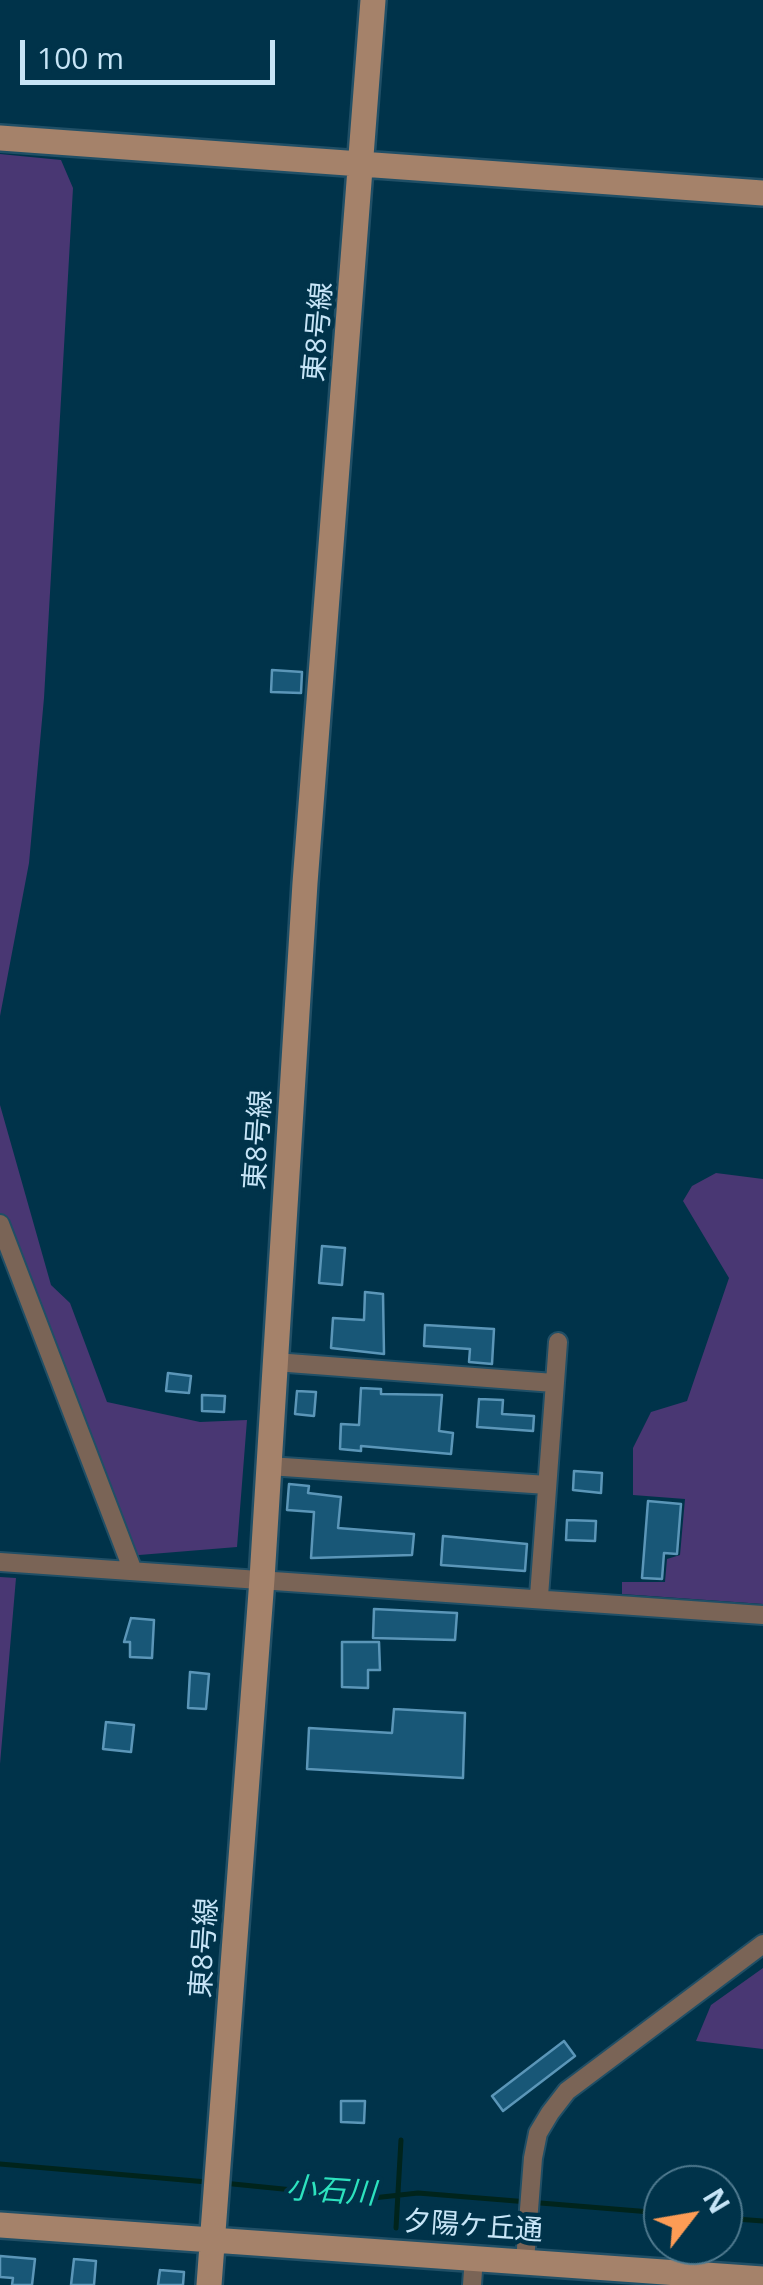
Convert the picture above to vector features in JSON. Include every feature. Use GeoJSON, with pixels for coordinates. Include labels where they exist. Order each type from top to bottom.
{"type":"FeatureCollection","features":[{"type":"Feature","properties":{"kind":"street","name":"東8号線"},"geometry":{"type":"LineString","coordinates":[[209,2285],[262,1579],[305,883],[374,0]]}},
{"type":"Feature","properties":{"kind":"street"},"geometry":{"type":"LineString","coordinates":[[0,138],[763,193]]}},
{"type":"Feature","properties":{"kind":"street"},"geometry":{"type":"LineString","coordinates":[[0,1224],[132,1571]]}},
{"type":"Feature","properties":{"kind":"street"},"geometry":{"type":"LineString","coordinates":[[539,1596],[558,1342]]}},
{"type":"Feature","properties":{"kind":"street"},"geometry":{"type":"LineString","coordinates":[[276,1362],[554,1383]]}},
{"type":"Feature","properties":{"kind":"street"},"geometry":{"type":"LineString","coordinates":[[269,1466],[548,1485]]}},
{"type":"Feature","properties":{"kind":"street"},"geometry":{"type":"LineString","coordinates":[[0,1562],[763,1614]]}},
{"type":"Feature","properties":{"kind":"street"},"geometry":{"type":"LineString","coordinates":[[526,2261],[538,2133],[567,2091],[763,1944]]}},
{"type":"Feature","properties":{"kind":"street","name":"夕陽ケ丘通"},"geometry":{"type":"LineString","coordinates":[[0,2225],[763,2278]]}},
{"type":"Feature","properties":{"kind":"street"},"geometry":{"type":"LineString","coordinates":[[472,2285],[474,2257]]}},
{"type":"Feature","properties":{"kind":"shaded area"},"geometry":{"type":"Polygon","coordinates":[[[0,154],[61,160],[73,188],[44,698],[29,863],[0,1016],[0,154]]]}},
{"type":"Feature","properties":{"kind":"shaded area"},"geometry":{"type":"Polygon","coordinates":[[[0,1105],[51,1285],[70,1303],[107,1402],[200,1422],[247,1420],[237,1547],[127,1556],[0,1224],[0,1105]]]}},
{"type":"Feature","properties":{"kind":"shaded area"},"geometry":{"type":"Polygon","coordinates":[[[716,1173],[763,1179],[763,1604],[622,1594],[622,1582],[665,1582],[667,1559],[680,1555],[685,1499],[633,1495],[633,1448],[651,1412],[687,1401],[729,1278],[683,1201],[692,1186],[716,1173]]]}},
{"type":"Feature","properties":{"kind":"shaded area"},"geometry":{"type":"Polygon","coordinates":[[[0,1577],[16,1578],[0,1764],[0,1577]]]}},
{"type":"Feature","properties":{"kind":"shaded area"},"geometry":{"type":"Polygon","coordinates":[[[763,1968],[763,2049],[696,2041],[711,2005],[763,1968]]]}},
{"type":"Feature","properties":{"kind":"building"},"geometry":{"type":"Polygon","coordinates":[[[272,670],[302,672],[301,693],[271,692],[272,670]]]}},
{"type":"Feature","properties":{"kind":"building"},"geometry":{"type":"Polygon","coordinates":[[[322,1246],[345,1248],[342,1285],[319,1283],[322,1246]]]}},
{"type":"Feature","properties":{"kind":"building"},"geometry":{"type":"Polygon","coordinates":[[[365,1292],[383,1294],[384,1354],[331,1348],[333,1318],[364,1320],[365,1292]]]}},
{"type":"Feature","properties":{"kind":"building"},"geometry":{"type":"Polygon","coordinates":[[[425,1325],[494,1329],[492,1364],[469,1362],[470,1349],[424,1346],[425,1325]]]}},
{"type":"Feature","properties":{"kind":"building"},"geometry":{"type":"Polygon","coordinates":[[[168,1373],[191,1376],[189,1393],[166,1391],[168,1373]]]}},
{"type":"Feature","properties":{"kind":"building"},"geometry":{"type":"Polygon","coordinates":[[[361,1388],[381,1389],[381,1394],[442,1395],[439,1431],[453,1433],[451,1454],[361,1446],[361,1451],[340,1449],[341,1424],[359,1425],[361,1388]]]}},
{"type":"Feature","properties":{"kind":"building"},"geometry":{"type":"Polygon","coordinates":[[[297,1391],[316,1392],[314,1416],[295,1414],[297,1391]]]}},
{"type":"Feature","properties":{"kind":"building"},"geometry":{"type":"Polygon","coordinates":[[[202,1395],[225,1396],[224,1412],[202,1411],[202,1395]]]}},
{"type":"Feature","properties":{"kind":"building"},"geometry":{"type":"Polygon","coordinates":[[[479,1399],[503,1400],[502,1414],[534,1416],[533,1431],[477,1427],[479,1399]]]}},
{"type":"Feature","properties":{"kind":"building"},"geometry":{"type":"Polygon","coordinates":[[[574,1471],[602,1473],[601,1493],[573,1490],[574,1471]]]}},
{"type":"Feature","properties":{"kind":"building"},"geometry":{"type":"Polygon","coordinates":[[[289,1484],[309,1486],[308,1493],[341,1497],[338,1528],[414,1534],[412,1555],[311,1558],[314,1512],[287,1510],[289,1484]]]}},
{"type":"Feature","properties":{"kind":"building"},"geometry":{"type":"Polygon","coordinates":[[[648,1501],[681,1504],[677,1554],[664,1553],[662,1579],[642,1578],[648,1501]]]}},
{"type":"Feature","properties":{"kind":"building"},"geometry":{"type":"Polygon","coordinates":[[[567,1520],[596,1521],[595,1541],[566,1540],[567,1520]]]}},
{"type":"Feature","properties":{"kind":"building"},"geometry":{"type":"Polygon","coordinates":[[[443,1536],[527,1544],[525,1571],[441,1565],[443,1536]]]}},
{"type":"Feature","properties":{"kind":"building"},"geometry":{"type":"Polygon","coordinates":[[[374,1609],[457,1613],[455,1640],[373,1638],[374,1609]]]}},
{"type":"Feature","properties":{"kind":"building"},"geometry":{"type":"Polygon","coordinates":[[[131,1618],[154,1620],[152,1658],[130,1657],[130,1642],[124,1642],[131,1618]]]}},
{"type":"Feature","properties":{"kind":"building"},"geometry":{"type":"Polygon","coordinates":[[[342,1642],[379,1642],[380,1670],[368,1670],[368,1688],[342,1687],[342,1642]]]}},
{"type":"Feature","properties":{"kind":"building"},"geometry":{"type":"Polygon","coordinates":[[[190,1672],[209,1674],[206,1709],[188,1708],[190,1672]]]}},
{"type":"Feature","properties":{"kind":"building"},"geometry":{"type":"Polygon","coordinates":[[[394,1709],[465,1713],[463,1778],[307,1769],[309,1728],[392,1733],[394,1709]]]}},
{"type":"Feature","properties":{"kind":"building"},"geometry":{"type":"Polygon","coordinates":[[[106,1722],[134,1725],[131,1752],[103,1749],[106,1722]]]}},
{"type":"Feature","properties":{"kind":"building"},"geometry":{"type":"Polygon","coordinates":[[[564,2041],[575,2056],[503,2111],[492,2096],[564,2041]]]}},
{"type":"Feature","properties":{"kind":"building"},"geometry":{"type":"Polygon","coordinates":[[[341,2101],[365,2101],[364,2123],[341,2122],[341,2101]]]}},
{"type":"Feature","properties":{"kind":"building"},"geometry":{"type":"Polygon","coordinates":[[[0,2256],[35,2259],[32,2285],[12,2285],[13,2278],[0,2277],[0,2256]]]}},
{"type":"Feature","properties":{"kind":"building"},"geometry":{"type":"Polygon","coordinates":[[[74,2259],[96,2261],[94,2285],[71,2285],[74,2259]]]}},
{"type":"Feature","properties":{"kind":"building"},"geometry":{"type":"Polygon","coordinates":[[[160,2270],[184,2272],[183,2285],[158,2285],[160,2270]]]}},
{"type":"Feature","properties":{"kind":"waterway"},"geometry":{"type":"LineString","coordinates":[[396,2228],[401,2140]]}},
{"type":"Feature","properties":{"kind":"waterway","name":"小石川"},"geometry":{"type":"LineString","coordinates":[[0,2164],[207,2182]]}},
{"type":"Feature","properties":{"kind":"waterway","name":"小石川"},"geometry":{"type":"LineString","coordinates":[[223,2183],[373,2198],[418,2193],[643,2211]]}},
{"type":"Feature","properties":{"kind":"waterway","name":"小石川"},"geometry":{"type":"LineString","coordinates":[[743,2220],[763,2221]]}}]}
